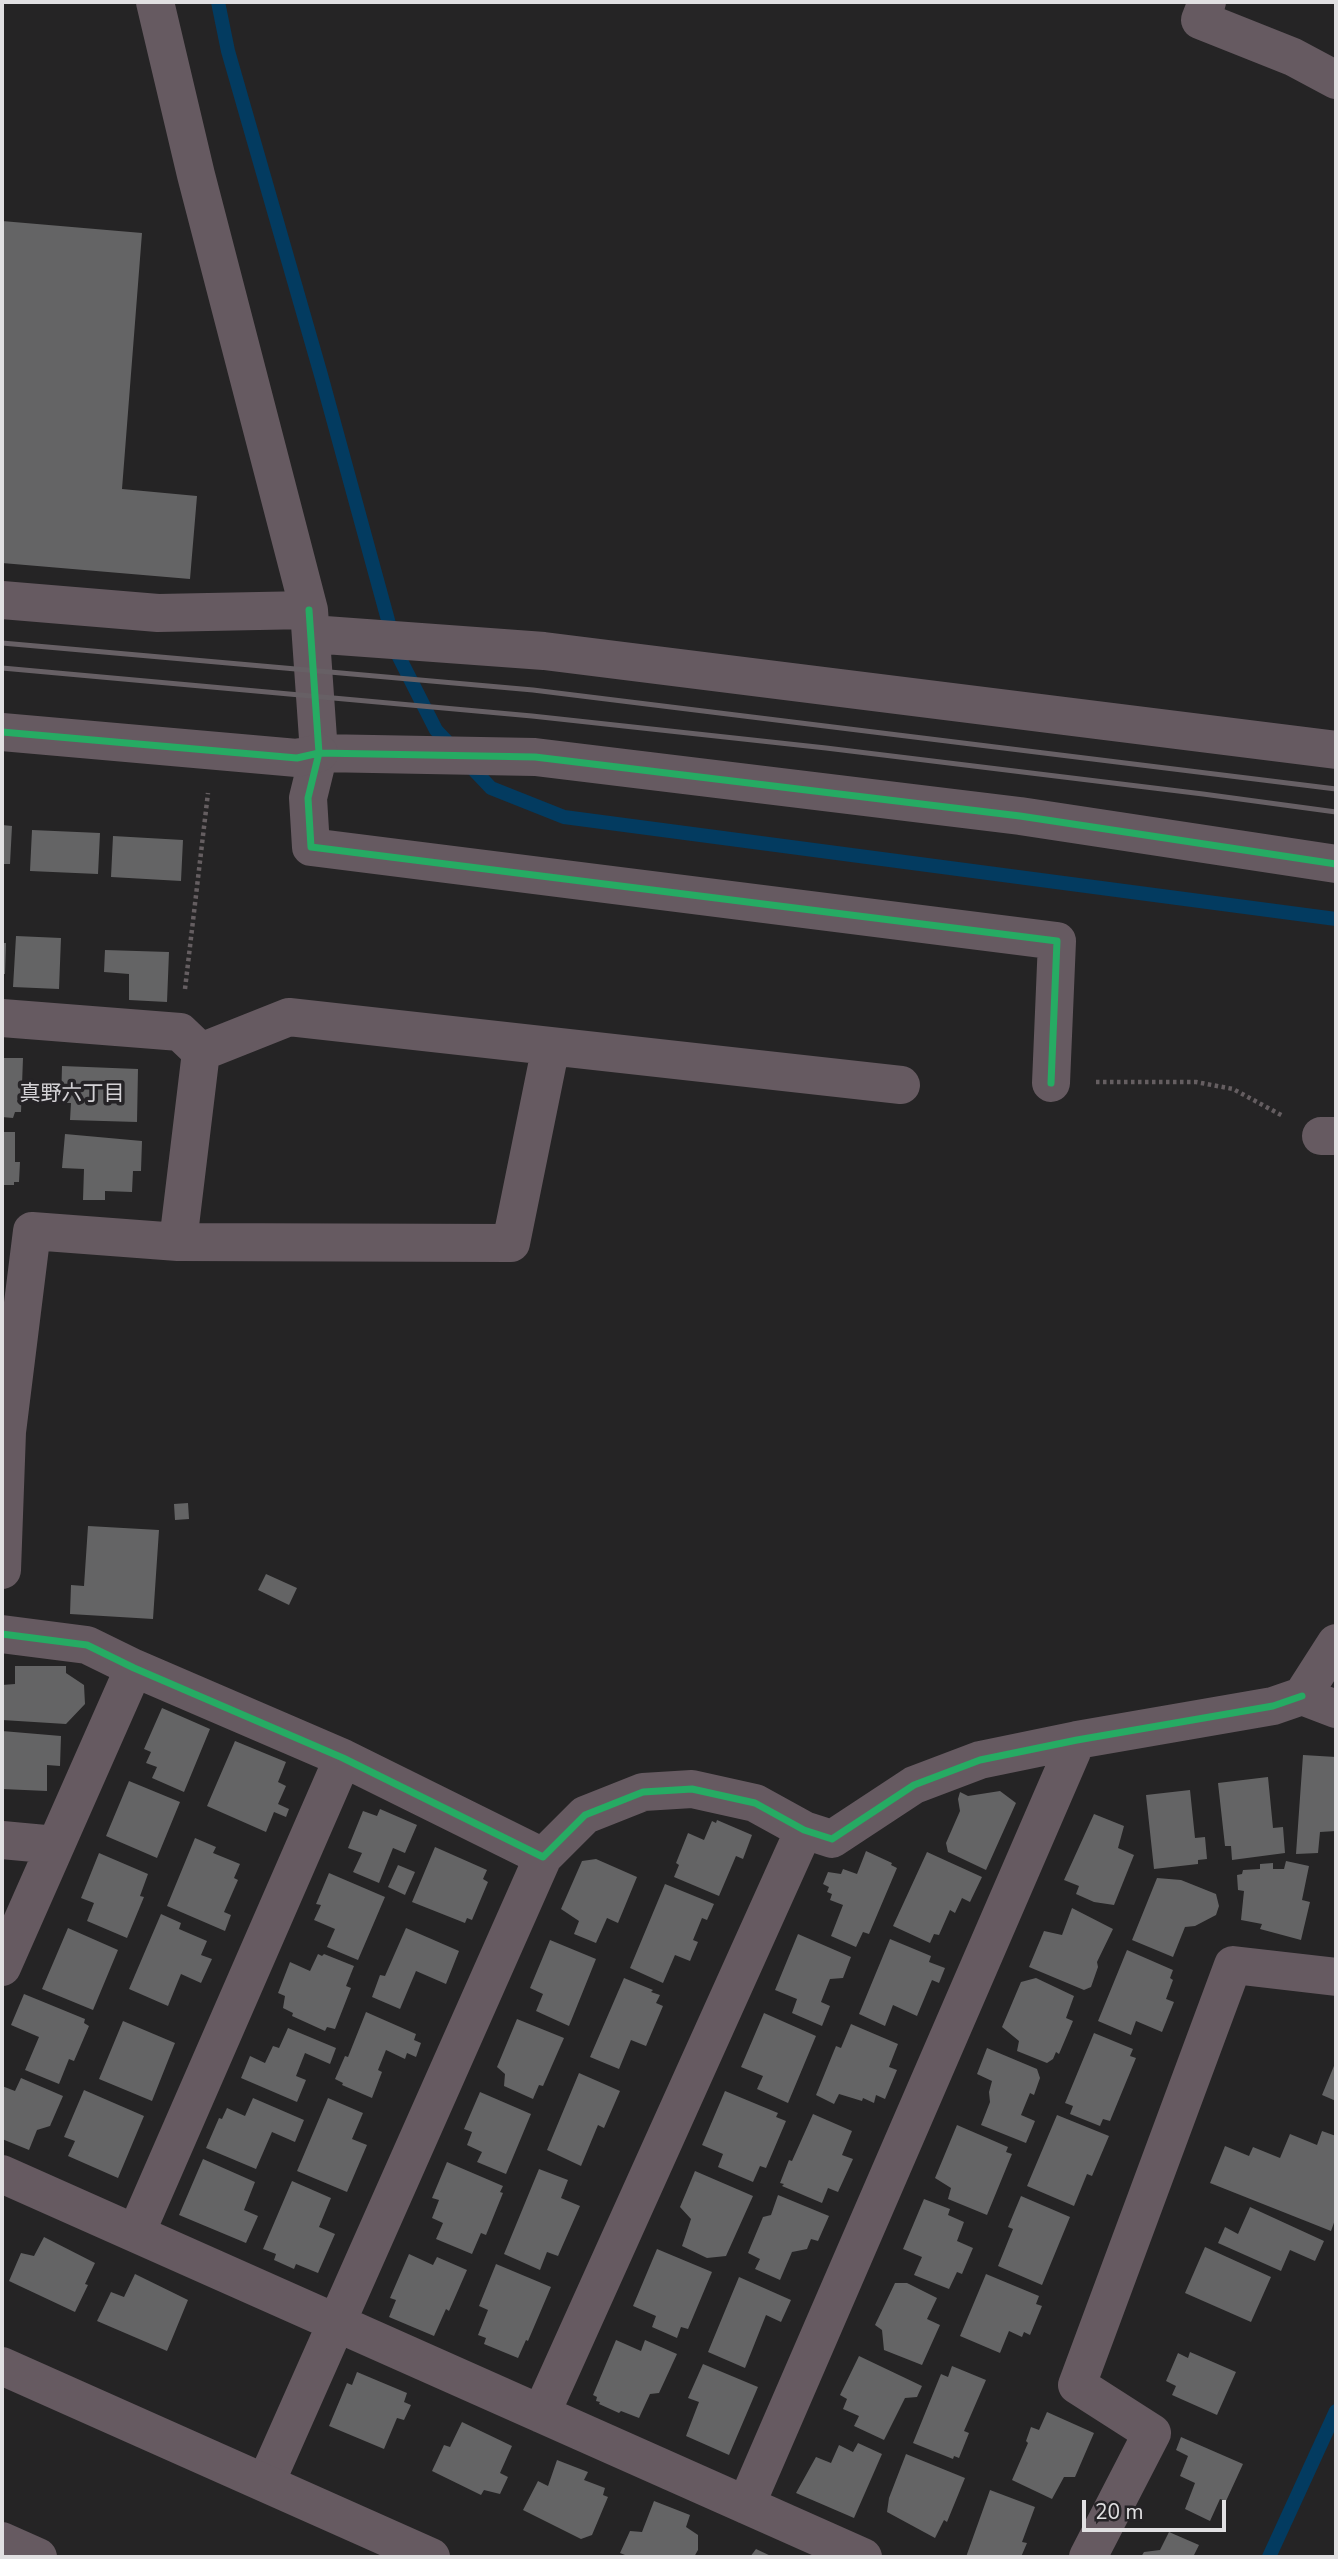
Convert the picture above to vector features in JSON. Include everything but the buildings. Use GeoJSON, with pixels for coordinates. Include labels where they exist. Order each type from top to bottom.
{"type":"FeatureCollection","features":[{"type":"Feature","properties":{"kind":"street"},"geometry":{"type":"LineString","coordinates":[[155,2],[195,174],[320,627],[319,752],[308,798],[311,847],[1057,941],[1051,1083]]}},
{"type":"Feature","properties":{"kind":"street"},"geometry":{"type":"LineString","coordinates":[[1207,2],[1200,20],[1293,57],[1336,80]]}},
{"type":"Feature","properties":{"kind":"street"},"geometry":{"type":"LineString","coordinates":[[2,600],[320,627],[444,643],[544,651],[1336,750]]}},
{"type":"Feature","properties":{"kind":"street"},"geometry":{"type":"LineString","coordinates":[[2,732],[297,758],[319,752],[536,757],[1020,816],[1336,864]]}},
{"type":"Feature","properties":{"kind":"street"},"geometry":{"type":"LineString","coordinates":[[2,1018],[191,1042],[289,1017],[901,1085]]}},
{"type":"Feature","properties":{"kind":"street"},"geometry":{"type":"LineString","coordinates":[[178,1242],[191,1042]]}},
{"type":"Feature","properties":{"kind":"street"},"geometry":{"type":"LineString","coordinates":[[2,1570],[5,1431],[17,1230],[178,1242],[511,1243],[551,1046]]}},
{"type":"Feature","properties":{"kind":"street"},"geometry":{"type":"LineString","coordinates":[[2,1634],[87,1645],[343,1758],[543,1857]]}},
{"type":"Feature","properties":{"kind":"street"},"geometry":{"type":"LineString","coordinates":[[266,2482],[543,1857],[585,1815],[643,1792],[692,1789],[755,1804],[804,1830],[832,1839],[914,1785],[980,1760],[1273,1706],[1319,1702],[1336,1643]]}},
{"type":"Feature","properties":{"kind":"street"},"geometry":{"type":"LineString","coordinates":[[2,1967],[134,1668]]}},
{"type":"Feature","properties":{"kind":"street"},"geometry":{"type":"LineString","coordinates":[[746,2505],[1077,1740]]}},
{"type":"Feature","properties":{"kind":"street"},"geometry":{"type":"LineString","coordinates":[[136,2234],[343,1758]]}},
{"type":"Feature","properties":{"kind":"street"},"geometry":{"type":"LineString","coordinates":[[541,2414],[804,1830]]}},
{"type":"Feature","properties":{"kind":"street"},"geometry":{"type":"LineString","coordinates":[[2,1840],[56,1845]]}},
{"type":"Feature","properties":{"kind":"street"},"geometry":{"type":"LineString","coordinates":[[1088,2557],[1152,2433],[1077,2385],[1233,1965],[1336,1977]]}},
{"type":"Feature","properties":{"kind":"street"},"geometry":{"type":"LineString","coordinates":[[2,2174],[863,2557]]}},
{"type":"Feature","properties":{"kind":"street"},"geometry":{"type":"LineString","coordinates":[[2,2366],[431,2557]]}},
{"type":"Feature","properties":{"kind":"street"},"geometry":{"type":"LineString","coordinates":[[2,2541],[38,2557]]}},
{"type":"Feature","properties":{"kind":"path"},"geometry":{"type":"LineString","coordinates":[[191,1042],[213,751]]}},
{"type":"Feature","properties":{"kind":"path"},"geometry":{"type":"LineString","coordinates":[[1051,1083],[1196,1082],[1233,1089],[1329,1136]]}},
{"type":"Feature","properties":{"kind":"waterway"},"geometry":{"type":"LineString","coordinates":[[218,2],[228,51],[397,653],[436,730],[491,788],[564,817],[1336,919]]}},
{"type":"Feature","properties":{"kind":"waterway"},"geometry":{"type":"LineString","coordinates":[[1269,2557],[1336,2411]]}},
{"type":"Feature","properties":{"kind":"railway"},"geometry":{"type":"LineString","coordinates":[[2,643],[533,690],[1336,789]]}},
{"type":"Feature","properties":{"kind":"railway"},"geometry":{"type":"LineString","coordinates":[[2,668],[532,716],[826,748],[1336,812]]}},
{"type":"Feature","properties":{"kind":"cycle path"},"geometry":{"type":"LineString","coordinates":[[309,610],[319,753],[308,798],[311,847],[1057,941],[1051,1083]]}},
{"type":"Feature","properties":{"kind":"cycle path"},"geometry":{"type":"LineString","coordinates":[[2,732],[297,758],[319,753],[535,757],[1020,816],[1336,864]]}},
{"type":"Feature","properties":{"kind":"cycle path"},"geometry":{"type":"LineString","coordinates":[[2,1634],[87,1645],[343,1758],[543,1857],[585,1815],[643,1792],[692,1789],[755,1803],[804,1830],[832,1839],[914,1785],[980,1760],[1273,1706],[1302,1696]]}},
{"type":"Feature","properties":{"kind":"district","name":"真野六丁目"},"geometry":{"type":"Point","coordinates":[72,1095]}}]}
